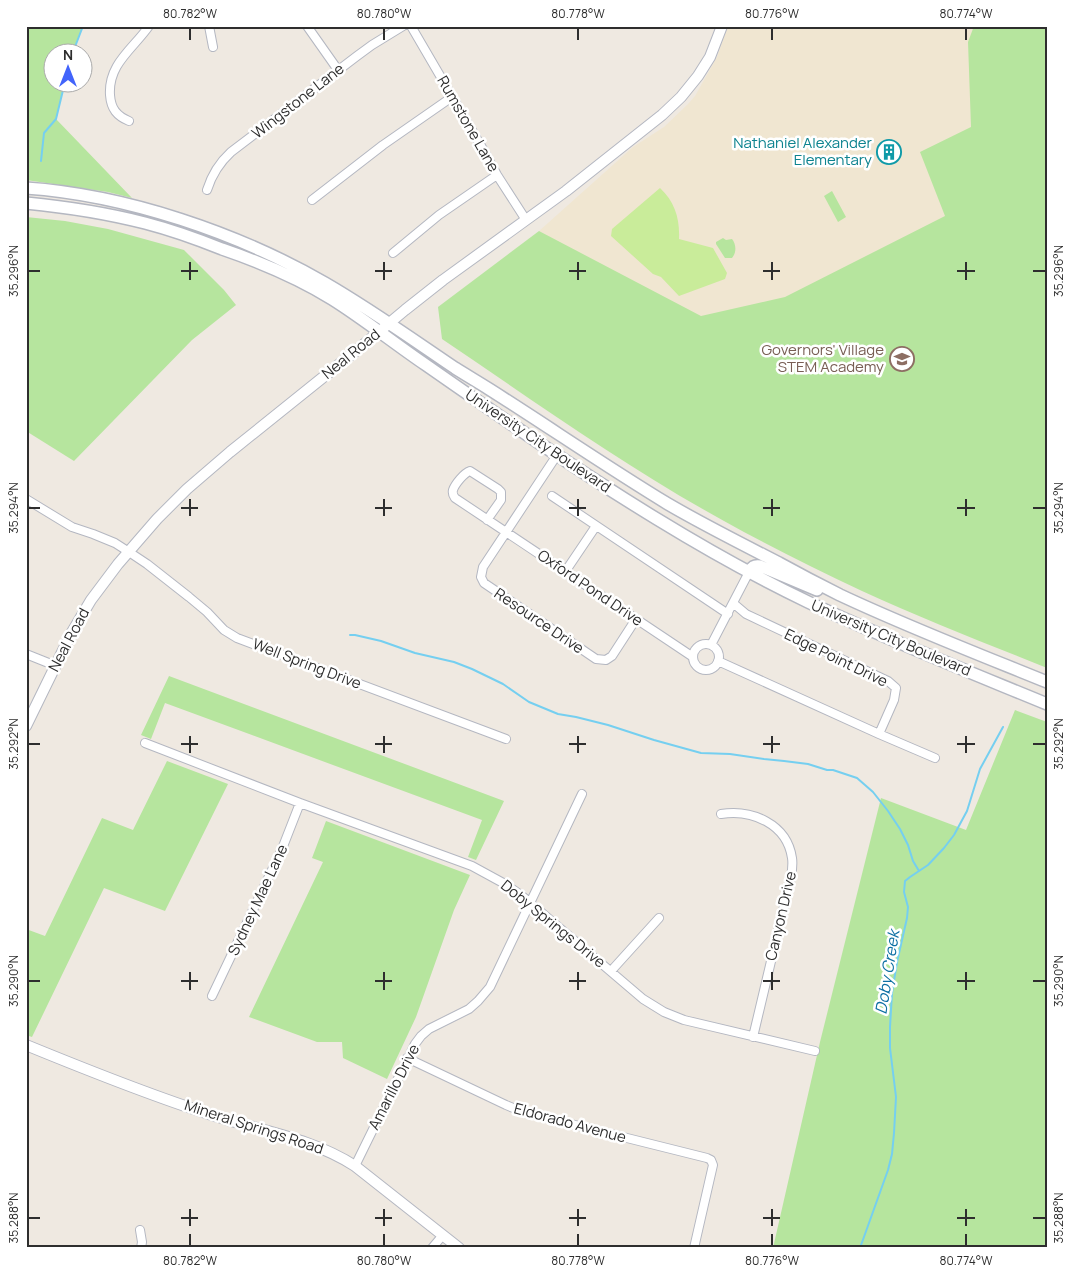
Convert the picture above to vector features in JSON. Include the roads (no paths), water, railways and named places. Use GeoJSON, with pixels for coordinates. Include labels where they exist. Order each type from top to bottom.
{"type":"FeatureCollection","features":[{"type":"Feature","properties":{"kind":"main road","name":"University City Boulevard"},"geometry":{"type":"LineString","coordinates":[[26,188],[86,196],[174,218],[217,232],[290,264],[348,296],[619,474],[714,530],[840,595],[1047,682]]}},
{"type":"Feature","properties":{"kind":"main road","name":"University City Boulevard"},"geometry":{"type":"LineString","coordinates":[[26,203],[61,206],[148,224],[188,236],[241,256],[300,282],[331,299],[556,455],[658,520],[749,572],[844,618],[1047,704]]}},
{"type":"Feature","properties":{"kind":"main road"},"geometry":{"type":"LineString","coordinates":[[749,572],[752,567],[760,566],[828,595],[840,595]]}},
{"type":"Feature","properties":{"kind":"street"},"geometry":{"type":"LineString","coordinates":[[129,121],[115,112],[112,106],[110,79],[118,63],[149,26]]}},
{"type":"Feature","properties":{"kind":"street"},"geometry":{"type":"LineString","coordinates":[[208,26],[213,47]]}},
{"type":"Feature","properties":{"kind":"street"},"geometry":{"type":"LineString","coordinates":[[307,26],[338,70]]}},
{"type":"Feature","properties":{"kind":"street","name":"Wingstone Lane"},"geometry":{"type":"LineString","coordinates":[[207,190],[213,172],[222,160],[338,70],[372,45],[403,26]]}},
{"type":"Feature","properties":{"kind":"street","name":"Rumstone Lane"},"geometry":{"type":"LineString","coordinates":[[411,26],[497,175],[526,220]]}},
{"type":"Feature","properties":{"kind":"street","name":"Neal Road"},"geometry":{"type":"LineString","coordinates":[[26,726],[72,632],[91,600],[157,519],[187,489],[230,452],[389,323],[443,280],[639,134],[676,102],[689,90],[706,64],[722,26]]}},
{"type":"Feature","properties":{"kind":"street"},"geometry":{"type":"LineString","coordinates":[[312,200],[383,145],[452,97]]}},
{"type":"Feature","properties":{"kind":"street"},"geometry":{"type":"LineString","coordinates":[[393,252],[439,215],[497,175]]}},
{"type":"Feature","properties":{"kind":"street","name":"Resource Drive"},"geometry":{"type":"LineString","coordinates":[[556,455],[483,567],[481,577],[487,586],[596,659],[606,660],[612,656],[636,619]]}},
{"type":"Feature","properties":{"kind":"street","name":"Oxford Pond Drive"},"geometry":{"type":"LineString","coordinates":[[487,520],[501,500],[501,492],[470,471],[465,472],[453,490],[455,498],[487,520],[693,657],[697,667],[705,670],[713,668],[718,661]]}},
{"type":"Feature","properties":{"kind":"street"},"geometry":{"type":"LineString","coordinates":[[552,496],[728,614]]}},
{"type":"Feature","properties":{"kind":"street","name":"Well Spring Drive"},"geometry":{"type":"LineString","coordinates":[[26,499],[72,527],[94,534],[129,552],[208,612],[224,630],[237,638],[506,739]]}},
{"type":"Feature","properties":{"kind":"street"},"geometry":{"type":"LineString","coordinates":[[565,572],[596,526]]}},
{"type":"Feature","properties":{"kind":"street"},"geometry":{"type":"LineString","coordinates":[[712,645],[749,572]]}},
{"type":"Feature","properties":{"kind":"street","name":"Edge Point Drive"},"geometry":{"type":"LineString","coordinates":[[732,603],[746,614],[892,684],[896,688],[894,700],[878,734]]}},
{"type":"Feature","properties":{"kind":"street"},"geometry":{"type":"LineString","coordinates":[[693,657],[696,649],[701,645],[712,645],[718,653],[718,661],[935,758]]}},
{"type":"Feature","properties":{"kind":"street"},"geometry":{"type":"LineString","coordinates":[[26,654],[56,666]]}},
{"type":"Feature","properties":{"kind":"street","name":"Doby Springs Drive"},"geometry":{"type":"LineString","coordinates":[[145,743],[300,803],[472,866],[505,884],[530,903],[643,999],[664,1012],[684,1020],[816,1052]]}},
{"type":"Feature","properties":{"kind":"street","name":"Amarillo Drive"},"geometry":{"type":"LineString","coordinates":[[355,1166],[415,1044],[421,1036],[429,1029],[464,1012],[483,997],[490,987],[582,794]]}},
{"type":"Feature","properties":{"kind":"street","name":"Sydney Mae Lane"},"geometry":{"type":"LineString","coordinates":[[212,996],[282,849],[300,803]]}},
{"type":"Feature","properties":{"kind":"street","name":"Canyon Drive"},"geometry":{"type":"LineString","coordinates":[[721,814],[741,813],[773,825],[784,836],[792,858],[791,877],[753,1037]]}},
{"type":"Feature","properties":{"kind":"street"},"geometry":{"type":"LineString","coordinates":[[611,971],[658,918]]}},
{"type":"Feature","properties":{"kind":"street","name":"Mineral Springs Road"},"geometry":{"type":"LineString","coordinates":[[26,1045],[214,1116],[317,1146],[355,1166],[459,1248]]}},
{"type":"Feature","properties":{"kind":"street","name":"Eldorado Avenue"},"geometry":{"type":"LineString","coordinates":[[408,1058],[506,1106],[523,1112],[711,1160],[712,1166],[694,1248]]}},
{"type":"Feature","properties":{"kind":"street"},"geometry":{"type":"LineString","coordinates":[[140,1230],[142,1248]]}},
{"type":"Feature","properties":{"kind":"street"},"geometry":{"type":"LineString","coordinates":[[432,1248],[442,1235]]}},
{"type":"Feature","properties":{"kind":"waterway"},"geometry":{"type":"LineString","coordinates":[[77,42],[83,26]]}},
{"type":"Feature","properties":{"kind":"waterway"},"geometry":{"type":"LineString","coordinates":[[41,161],[44,133],[56,119],[63,92]]}},
{"type":"Feature","properties":{"kind":"waterway"},"geometry":{"type":"LineString","coordinates":[[350,635],[381,641],[415,653],[454,662],[503,684],[529,702],[558,714],[608,725],[701,753],[730,754],[808,764],[857,778],[873,792],[888,811],[900,829],[919,871]]}},
{"type":"Feature","properties":{"kind":"waterway","name":"Doby Creek"},"geometry":{"type":"LineString","coordinates":[[860,1248],[892,1154],[896,1097],[890,1048],[890,1027],[892,993],[907,918],[908,907],[904,892],[905,881],[928,865],[954,835],[967,811],[980,769],[1003,727]]}},
{"type":"Feature","properties":{"kind":"place","name":"Nathaniel Alexander Elementary"},"geometry":{"type":"Point","coordinates":[889,152]}},
{"type":"Feature","properties":{"kind":"place","name":"Governors' Village STEM Academy"},"geometry":{"type":"Point","coordinates":[902,359]}}]}
